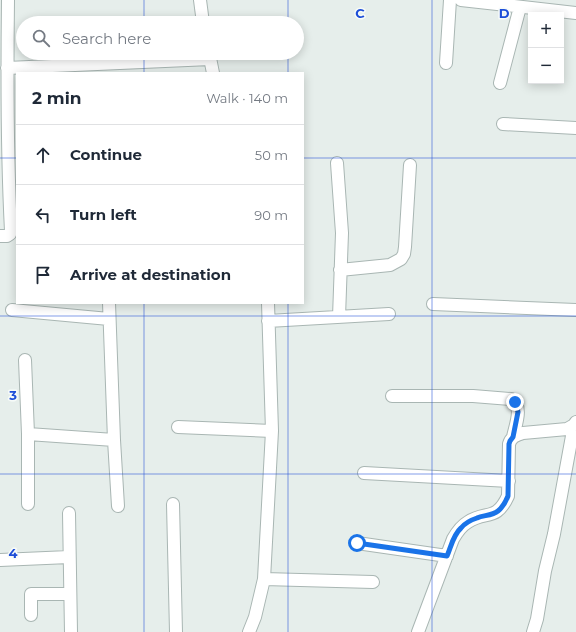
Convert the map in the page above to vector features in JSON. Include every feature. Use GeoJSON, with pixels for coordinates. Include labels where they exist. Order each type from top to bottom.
{"type":"FeatureCollection","features":[{"type":"Feature","properties":{"kind":"street"},"geometry":{"type":"LineString","coordinates":[[0,236],[7,236],[11,231],[8,183],[8,0]]}},
{"type":"Feature","properties":{"kind":"street"},"geometry":{"type":"LineString","coordinates":[[200,0],[202,16]]}},
{"type":"Feature","properties":{"kind":"street"},"geometry":{"type":"LineString","coordinates":[[446,63],[450,0]]}},
{"type":"Feature","properties":{"kind":"street"},"geometry":{"type":"LineString","coordinates":[[461,0],[576,13]]}},
{"type":"Feature","properties":{"kind":"street"},"geometry":{"type":"LineString","coordinates":[[500,83],[520,7]]}},
{"type":"Feature","properties":{"kind":"street"},"geometry":{"type":"LineString","coordinates":[[7,68],[142,60]]}},
{"type":"Feature","properties":{"kind":"street"},"geometry":{"type":"LineString","coordinates":[[210,60],[213,72]]}},
{"type":"Feature","properties":{"kind":"street"},"geometry":{"type":"LineString","coordinates":[[503,124],[576,128]]}},
{"type":"Feature","properties":{"kind":"street"},"geometry":{"type":"LineString","coordinates":[[337,163],[342,233],[339,317]]}},
{"type":"Feature","properties":{"kind":"street"},"geometry":{"type":"LineString","coordinates":[[340,270],[390,265],[401,259],[404,254],[405,247],[410,166]]}},
{"type":"Feature","properties":{"kind":"street"},"geometry":{"type":"LineString","coordinates":[[109,304],[118,506]]}},
{"type":"Feature","properties":{"kind":"street"},"geometry":{"type":"LineString","coordinates":[[249,632],[255,617],[264,579],[272,431],[268,304]]}},
{"type":"Feature","properties":{"kind":"street"},"geometry":{"type":"LineString","coordinates":[[433,304],[576,310]]}},
{"type":"Feature","properties":{"kind":"street"},"geometry":{"type":"LineString","coordinates":[[12,310],[109,319]]}},
{"type":"Feature","properties":{"kind":"street"},"geometry":{"type":"LineString","coordinates":[[268,321],[389,314]]}},
{"type":"Feature","properties":{"kind":"street"},"geometry":{"type":"LineString","coordinates":[[25,360],[28,434],[28,504]]}},
{"type":"Feature","properties":{"kind":"street"},"geometry":{"type":"LineString","coordinates":[[392,396],[473,396],[511,400],[515,402],[518,412],[513,437],[509,444],[508,496],[505,503],[497,512],[491,515],[477,517],[459,529],[418,632]]}},
{"type":"Feature","properties":{"kind":"street"},"geometry":{"type":"LineString","coordinates":[[513,437],[523,433],[567,429],[575,423]]}},
{"type":"Feature","properties":{"kind":"street"},"geometry":{"type":"LineString","coordinates":[[533,632],[537,619],[545,571],[554,534],[575,423]]}},
{"type":"Feature","properties":{"kind":"street"},"geometry":{"type":"LineString","coordinates":[[178,427],[272,431]]}},
{"type":"Feature","properties":{"kind":"street"},"geometry":{"type":"LineString","coordinates":[[28,434],[114,440]]}},
{"type":"Feature","properties":{"kind":"street"},"geometry":{"type":"LineString","coordinates":[[364,473],[509,481]]}},
{"type":"Feature","properties":{"kind":"street"},"geometry":{"type":"LineString","coordinates":[[173,504],[176,632]]}},
{"type":"Feature","properties":{"kind":"street"},"geometry":{"type":"LineString","coordinates":[[69,513],[71,632]]}},
{"type":"Feature","properties":{"kind":"street"},"geometry":{"type":"LineString","coordinates":[[357,543],[447,556]]}},
{"type":"Feature","properties":{"kind":"street"},"geometry":{"type":"LineString","coordinates":[[0,560],[69,557]]}},
{"type":"Feature","properties":{"kind":"street"},"geometry":{"type":"LineString","coordinates":[[264,579],[374,582]]}},
{"type":"Feature","properties":{"kind":"street"},"geometry":{"type":"LineString","coordinates":[[30,615],[31,594],[70,594]]}},
{"type":"Feature","properties":{"kind":"route"},"geometry":{"type":"LineString","coordinates":[[357,543],[447,556],[459,529],[477,517],[491,515],[497,512],[505,503],[508,496],[509,444],[513,437],[518,412],[515,402]]}}]}
